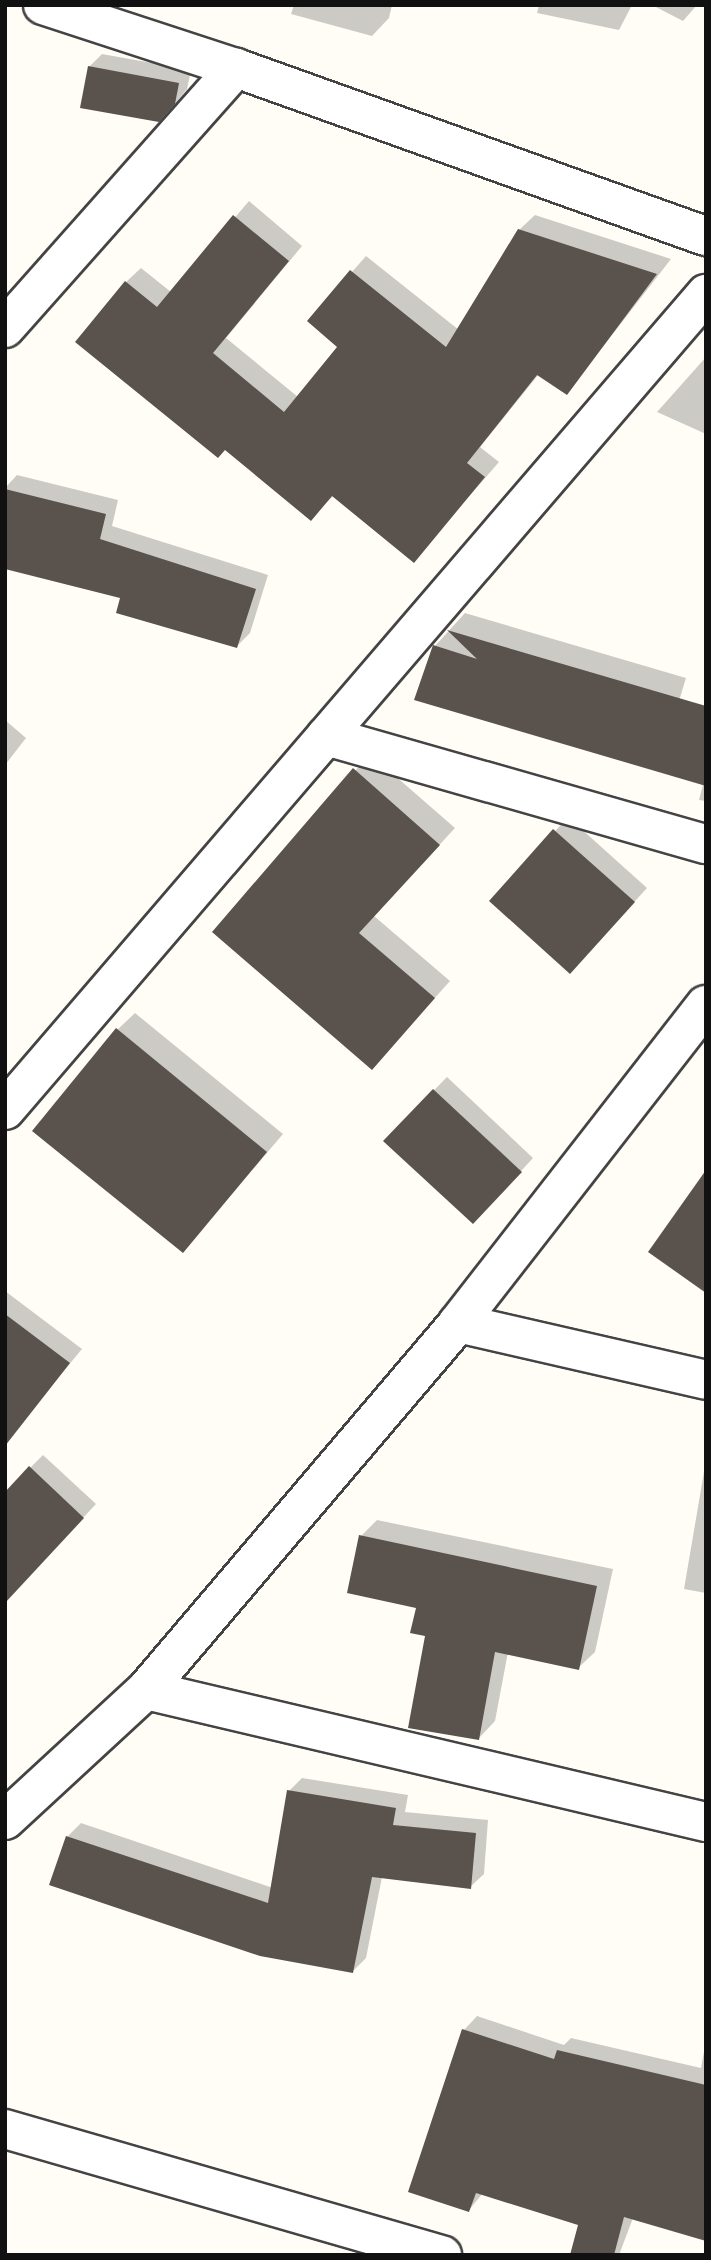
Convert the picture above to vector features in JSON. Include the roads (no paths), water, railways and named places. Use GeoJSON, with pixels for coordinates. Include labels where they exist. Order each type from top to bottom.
{"type":"FeatureCollection","features":[{"type":"Feature","properties":{"kind":"street"},"geometry":{"type":"LineString","coordinates":[[43,5],[236,68],[706,236]]}},
{"type":"Feature","properties":{"kind":"street"},"geometry":{"type":"LineString","coordinates":[[5,328],[236,68]]}},
{"type":"Feature","properties":{"kind":"street"},"geometry":{"type":"LineString","coordinates":[[5,1111],[706,294]]}},
{"type":"Feature","properties":{"kind":"street"},"geometry":{"type":"LineString","coordinates":[[326,736],[706,844]]}},
{"type":"Feature","properties":{"kind":"street"},"geometry":{"type":"LineString","coordinates":[[5,1820],[146,1690],[458,1323],[706,1005]]}},
{"type":"Feature","properties":{"kind":"street"},"geometry":{"type":"LineString","coordinates":[[458,1323],[706,1380]]}},
{"type":"Feature","properties":{"kind":"street"},"geometry":{"type":"LineString","coordinates":[[146,1690],[706,1822]]}},
{"type":"Feature","properties":{"kind":"street"},"geometry":{"type":"LineString","coordinates":[[5,2129],[442,2255]]}}]}
